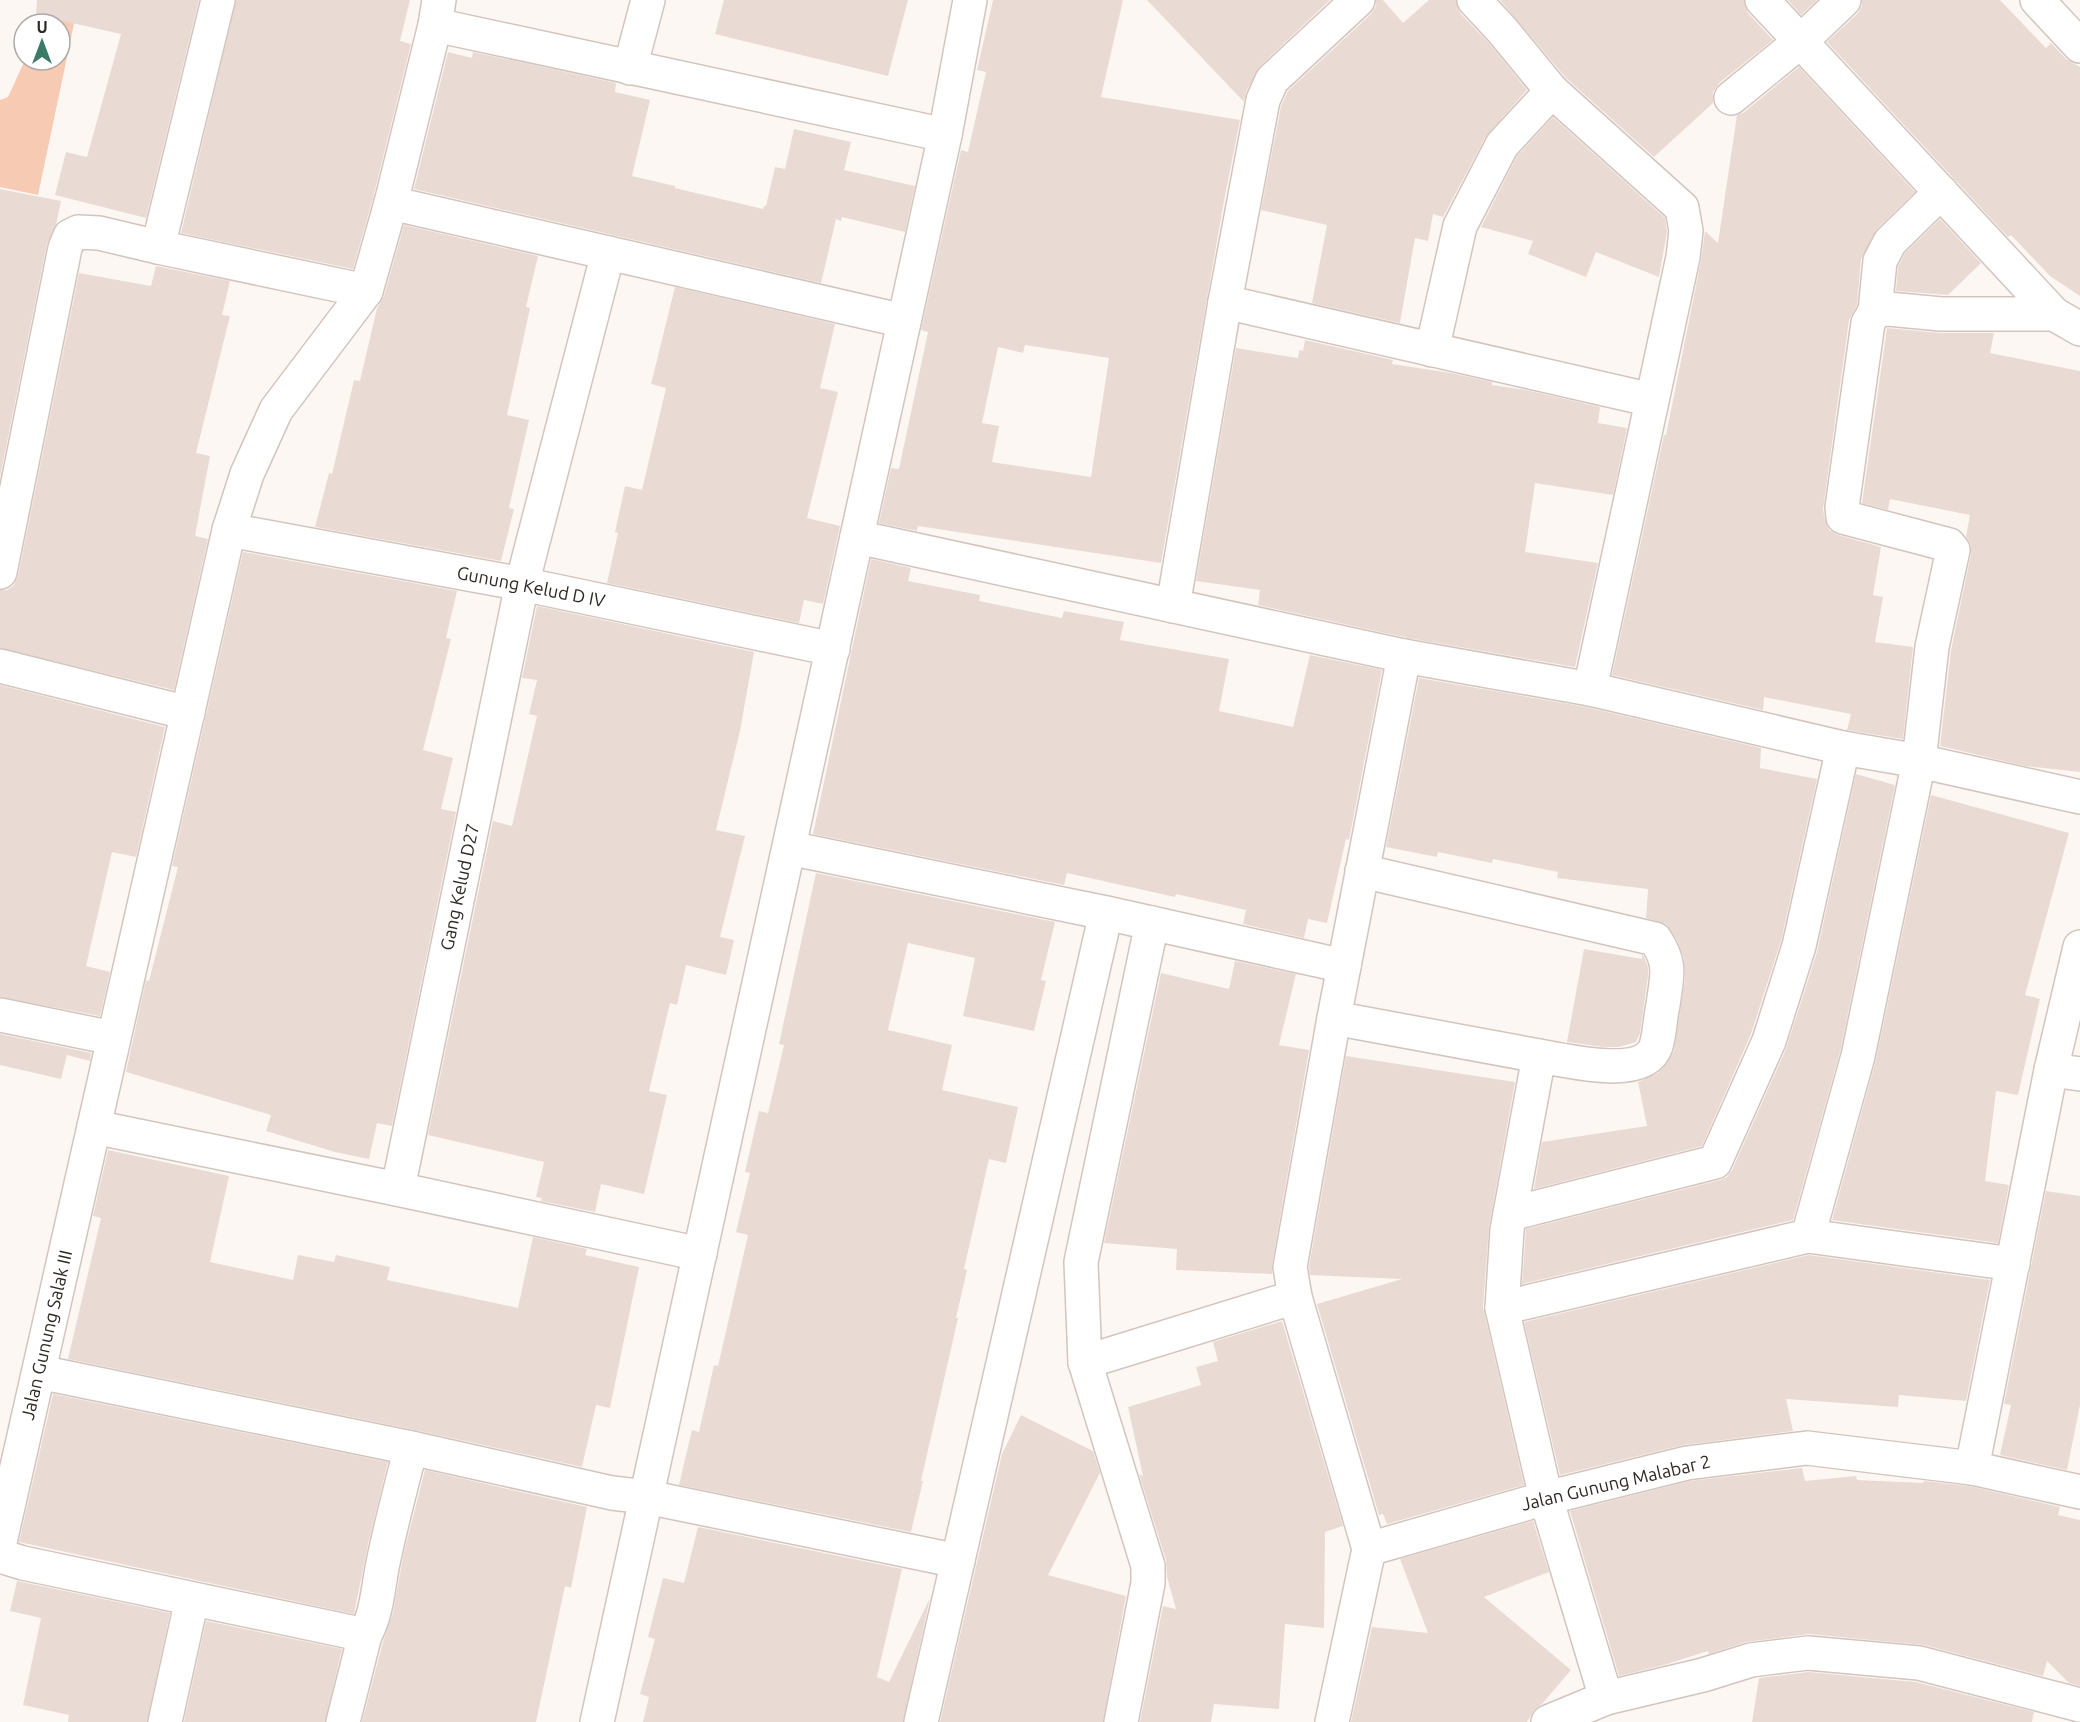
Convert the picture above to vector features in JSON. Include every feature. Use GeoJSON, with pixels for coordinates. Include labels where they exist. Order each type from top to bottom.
{"type":"FeatureCollection","features":[{"type":"Feature","properties":{"kind":"street"},"geometry":{"type":"LineString","coordinates":[[158,247],[218,0]]}},
{"type":"Feature","properties":{"kind":"street"},"geometry":{"type":"LineString","coordinates":[[630,68],[648,0]]}},
{"type":"Feature","properties":{"kind":"street"},"geometry":{"type":"LineString","coordinates":[[597,1722],[945,135],[969,0]]}},
{"type":"Feature","properties":{"kind":"street"},"geometry":{"type":"LineString","coordinates":[[1173,606],[1225,302],[1263,100],[1272,80],[1358,0]]}},
{"type":"Feature","properties":{"kind":"street"},"geometry":{"type":"LineString","coordinates":[[1474,0],[1552,91],[1682,208],[1686,231],[1683,257],[1590,689]]}},
{"type":"Feature","properties":{"kind":"street"},"geometry":{"type":"LineString","coordinates":[[1762,0],[1941,192],[2067,322]]}},
{"type":"Feature","properties":{"kind":"street"},"geometry":{"type":"LineString","coordinates":[[1731,98],[1801,41],[1844,0]]}},
{"type":"Feature","properties":{"kind":"street"},"geometry":{"type":"LineString","coordinates":[[2037,0],[2080,46]]}},
{"type":"Feature","properties":{"kind":"street"},"geometry":{"type":"LineString","coordinates":[[0,572],[14,431],[70,236],[78,232],[99,233],[366,291],[391,203],[437,13],[630,68],[945,135]]}},
{"type":"Feature","properties":{"kind":"street"},"geometry":{"type":"LineString","coordinates":[[1432,350],[1460,226],[1502,145],[1552,91]]}},
{"type":"Feature","properties":{"kind":"street"},"geometry":{"type":"LineString","coordinates":[[1808,1236],[1858,1056],[1919,761],[1932,647],[1953,550],[1949,544],[1843,517],[1842,507],[1868,323],[1875,311],[1880,261],[1890,242],[1941,192]]}},
{"type":"Feature","properties":{"kind":"street"},"geometry":{"type":"LineString","coordinates":[[391,203],[904,321]]}},
{"type":"Feature","properties":{"kind":"street","name":"Gang Kelud D27"},"geometry":{"type":"LineString","coordinates":[[397,1189],[522,584],[608,254]]}},
{"type":"Feature","properties":{"kind":"street","name":"Jalan Gunung Salak III"},"geometry":{"type":"LineString","coordinates":[[0,1542],[229,530],[247,474],[276,410],[366,291]]}},
{"type":"Feature","properties":{"kind":"street"},"geometry":{"type":"LineString","coordinates":[[1225,302],[1652,400]]}},
{"type":"Feature","properties":{"kind":"street"},"geometry":{"type":"LineString","coordinates":[[1875,311],[1888,309],[2067,322]]}},
{"type":"Feature","properties":{"kind":"street","name":"Gunung Kelud D IV"},"geometry":{"type":"LineString","coordinates":[[229,530],[522,584],[833,649]]}},
{"type":"Feature","properties":{"kind":"street"},"geometry":{"type":"LineString","coordinates":[[857,537],[1404,656],[1590,689],[1843,748],[1919,761],[2080,797]]}},
{"type":"Feature","properties":{"kind":"street"},"geometry":{"type":"LineString","coordinates":[[1332,1722],[1370,1549],[1295,1298],[1290,1267],[1334,1018],[1404,656]]}},
{"type":"Feature","properties":{"kind":"street"},"geometry":{"type":"LineString","coordinates":[[0,666],[188,713]]}},
{"type":"Feature","properties":{"kind":"street"},"geometry":{"type":"LineString","coordinates":[[1510,1214],[1715,1162],[1769,1041],[1799,946],[1843,748]]}},
{"type":"Feature","properties":{"kind":"street"},"geometry":{"type":"LineString","coordinates":[[789,848],[1106,913],[1344,966]]}},
{"type":"Feature","properties":{"kind":"street"},"geometry":{"type":"LineString","coordinates":[[1334,1018],[1539,1056],[1620,1067],[1642,1061],[1655,1048],[1668,974],[1665,954],[1655,939],[1362,871]]}},
{"type":"Feature","properties":{"kind":"street"},"geometry":{"type":"LineString","coordinates":[[921,1722],[1106,913]]}},
{"type":"Feature","properties":{"kind":"street"},"geometry":{"type":"LineString","coordinates":[[1120,1722],[1148,1583],[1148,1566],[1085,1362],[1081,1262],[1152,923]]}},
{"type":"Feature","properties":{"kind":"street"},"geometry":{"type":"LineString","coordinates":[[1972,1468],[2013,1264],[2066,1072],[2080,946]]}},
{"type":"Feature","properties":{"kind":"street"},"geometry":{"type":"LineString","coordinates":[[0,1015],[114,1038]]}},
{"type":"Feature","properties":{"kind":"street"},"geometry":{"type":"LineString","coordinates":[[1539,1056],[1507,1230],[1502,1308],[1546,1498],[1606,1698]]}},
{"type":"Feature","properties":{"kind":"street"},"geometry":{"type":"LineString","coordinates":[[94,1127],[700,1254]]}},
{"type":"Feature","properties":{"kind":"street"},"geometry":{"type":"LineString","coordinates":[[1502,1308],[1808,1236],[2013,1264]]}},
{"type":"Feature","properties":{"kind":"street"},"geometry":{"type":"LineString","coordinates":[[1085,1362],[1295,1298]]}},
{"type":"Feature","properties":{"kind":"street"},"geometry":{"type":"LineString","coordinates":[[39,1372],[411,1448],[612,1493],[647,1497],[958,1561]]}},
{"type":"Feature","properties":{"kind":"street"},"geometry":{"type":"LineString","coordinates":[[343,1722],[365,1635],[373,1621],[376,1596],[411,1448]]}},
{"type":"Feature","properties":{"kind":"street","name":"Jalan Gunung Malabar 2"},"geometry":{"type":"LineString","coordinates":[[1370,1549],[1546,1498],[1687,1463],[1807,1448],[1972,1468],[2080,1492]]}},
{"type":"Feature","properties":{"kind":"street"},"geometry":{"type":"LineString","coordinates":[[0,1556],[23,1563],[365,1635]]}},
{"type":"Feature","properties":{"kind":"street"},"geometry":{"type":"LineString","coordinates":[[165,1722],[192,1599]]}},
{"type":"Feature","properties":{"kind":"street"},"geometry":{"type":"LineString","coordinates":[[1548,1722],[1606,1698],[1702,1675],[1751,1660],[1808,1653],[1919,1663],[2080,1705]]}},
{"type":"Feature","properties":{"kind":"shaded area"},"geometry":{"type":"Polygon","coordinates":[[[79,0],[72,33],[72,12],[41,12],[79,0]]]}},
{"type":"Feature","properties":{"kind":"shaded area"},"geometry":{"type":"Polygon","coordinates":[[[19,72],[64,72],[38,195],[0,187],[0,100],[8,97],[19,72]]]}},
{"type":"Feature","properties":{"kind":"building"},"geometry":{"type":"Polygon","coordinates":[[[37,0],[199,0],[146,218],[55,195],[66,152],[87,157],[121,34],[72,23],[72,12],[36,12],[37,0]]]}},
{"type":"Feature","properties":{"kind":"building"},"geometry":{"type":"Polygon","coordinates":[[[236,0],[410,0],[400,41],[411,44],[353,269],[181,233],[236,0]]]}},
{"type":"Feature","properties":{"kind":"building"},"geometry":{"type":"Polygon","coordinates":[[[724,0],[908,0],[888,76],[715,34],[724,0]]]}},
{"type":"Feature","properties":{"kind":"building"},"geometry":{"type":"Polygon","coordinates":[[[993,0],[1123,0],[1101,97],[1240,120],[1161,563],[918,526],[917,531],[879,523],[891,468],[899,469],[928,332],[921,330],[961,150],[968,152],[986,72],[977,70],[993,0]],[[1025,345],[1023,353],[998,347],[982,423],[999,426],[992,462],[1091,477],[1109,358],[1025,345]]]}},
{"type":"Feature","properties":{"kind":"building"},"geometry":{"type":"Polygon","coordinates":[[[1147,0],[1330,0],[1259,67],[1246,92],[1244,102],[1147,0]]]}},
{"type":"Feature","properties":{"kind":"building"},"geometry":{"type":"Polygon","coordinates":[[[1376,0],[1383,0],[1403,23],[1429,0],[1456,0],[1460,13],[1488,42],[1527,90],[1486,136],[1443,217],[1433,214],[1428,241],[1415,238],[1400,323],[1312,303],[1327,225],[1261,210],[1281,106],[1288,91],[1371,14],[1376,6],[1376,0]]]}},
{"type":"Feature","properties":{"kind":"building"},"geometry":{"type":"Polygon","coordinates":[[[1500,0],[1744,0],[1748,13],[1773,40],[1719,83],[1713,92],[1713,103],[1654,157],[1566,78],[1500,0]]]}},
{"type":"Feature","properties":{"kind":"building"},"geometry":{"type":"Polygon","coordinates":[[[1788,0],[1817,0],[1801,15],[1788,0]]]}},
{"type":"Feature","properties":{"kind":"building"},"geometry":{"type":"Polygon","coordinates":[[[1862,0],[2000,0],[2046,48],[2051,43],[2066,59],[2080,67],[2080,296],[2050,276],[2011,235],[2008,237],[1827,42],[1857,14],[1862,6],[1862,0]]]}},
{"type":"Feature","properties":{"kind":"building"},"geometry":{"type":"Polygon","coordinates":[[[448,52],[472,58],[473,52],[616,83],[615,92],[650,100],[632,176],[763,209],[766,206],[775,167],[785,169],[794,129],[851,142],[844,170],[915,186],[905,232],[842,217],[841,221],[836,219],[821,283],[414,189],[448,52]]]}},
{"type":"Feature","properties":{"kind":"building"},"geometry":{"type":"Polygon","coordinates":[[[1799,67],[1915,192],[1877,229],[1861,259],[1857,305],[1849,320],[1823,509],[1829,530],[1838,535],[1881,547],[1873,595],[1883,597],[1875,642],[1913,647],[1903,739],[1847,730],[1851,714],[1764,697],[1763,710],[1612,675],[1664,435],[1666,435],[1705,231],[1718,243],[1737,115],[1743,113],[1799,67]]]}},
{"type":"Feature","properties":{"kind":"building"},"geometry":{"type":"Polygon","coordinates":[[[1553,117],[1665,218],[1667,232],[1659,277],[1596,252],[1586,277],[1528,254],[1533,241],[1481,227],[1517,156],[1553,117]]]}},
{"type":"Feature","properties":{"kind":"building"},"geometry":{"type":"Polygon","coordinates":[[[0,189],[61,201],[56,225],[47,244],[0,477],[0,189]]]}},
{"type":"Feature","properties":{"kind":"building"},"geometry":{"type":"Polygon","coordinates":[[[1940,219],[1981,263],[1948,295],[1896,291],[1898,267],[1905,253],[1940,219]]]}},
{"type":"Feature","properties":{"kind":"building"},"geometry":{"type":"Polygon","coordinates":[[[404,225],[538,256],[526,307],[530,308],[507,415],[529,420],[509,508],[514,509],[501,561],[315,527],[329,473],[332,474],[354,380],[360,381],[377,308],[384,296],[404,225]]]}},
{"type":"Feature","properties":{"kind":"building"},"geometry":{"type":"Polygon","coordinates":[[[156,266],[230,281],[222,315],[230,316],[196,453],[210,456],[195,536],[208,539],[174,690],[0,648],[0,590],[7,590],[14,585],[18,576],[79,273],[151,286],[156,266]]]}},
{"type":"Feature","properties":{"kind":"building"},"geometry":{"type":"Polygon","coordinates":[[[675,287],[835,324],[820,388],[838,392],[807,518],[840,526],[823,604],[804,600],[799,623],[607,583],[625,486],[642,490],[666,388],[651,384],[675,287]]]}},
{"type":"Feature","properties":{"kind":"building"},"geometry":{"type":"Polygon","coordinates":[[[1887,328],[1941,333],[1994,333],[1990,353],[2080,371],[2080,772],[2025,766],[1940,746],[1951,650],[1971,554],[1971,545],[1966,536],[1970,515],[1890,499],[1888,510],[1862,503],[1887,328]]]}},
{"type":"Feature","properties":{"kind":"building"},"geometry":{"type":"Polygon","coordinates":[[[1305,340],[1393,360],[1392,364],[1451,373],[1492,382],[1492,385],[1526,390],[1600,407],[1598,423],[1627,428],[1613,495],[1535,483],[1525,552],[1598,563],[1575,667],[1408,638],[1258,605],[1260,590],[1196,581],[1236,348],[1298,358],[1299,350],[1303,351],[1305,340]]]}},
{"type":"Feature","properties":{"kind":"building"},"geometry":{"type":"Polygon","coordinates":[[[243,552],[457,591],[446,638],[451,639],[423,750],[453,758],[441,809],[456,812],[392,1126],[377,1123],[369,1159],[335,1152],[266,1131],[271,1115],[126,1072],[146,980],[149,981],[178,867],[172,866],[243,552]]]}},
{"type":"Feature","properties":{"kind":"building"},"geometry":{"type":"Polygon","coordinates":[[[871,559],[911,568],[908,581],[980,595],[979,601],[1062,618],[1064,611],[1124,622],[1120,640],[1229,659],[1219,711],[1293,727],[1310,655],[1382,670],[1349,840],[1346,839],[1327,923],[1308,919],[1304,938],[1243,924],[1246,910],[1176,894],[1175,897],[1067,873],[1064,885],[813,834],[871,559]]]}},
{"type":"Feature","properties":{"kind":"building"},"geometry":{"type":"Polygon","coordinates":[[[537,606],[754,652],[740,731],[716,830],[745,836],[720,937],[734,940],[726,975],[686,965],[677,1005],[670,1003],[649,1091],[667,1095],[644,1194],[601,1184],[595,1212],[541,1201],[542,1198],[536,1197],[544,1162],[428,1135],[493,821],[512,826],[537,716],[529,714],[537,680],[522,678],[537,606]]]}},
{"type":"Feature","properties":{"kind":"building"},"geometry":{"type":"Polygon","coordinates":[[[1419,678],[1586,707],[1761,748],[1760,768],[1817,779],[1781,941],[1751,1034],[1702,1146],[1534,1189],[1542,1142],[1647,1126],[1638,1082],[1658,1073],[1674,1051],[1685,979],[1684,958],[1677,940],[1666,924],[1646,918],[1648,889],[1557,878],[1558,872],[1493,859],[1492,863],[1438,852],[1437,857],[1386,847],[1419,678]]]}},
{"type":"Feature","properties":{"kind":"building"},"geometry":{"type":"Polygon","coordinates":[[[0,685],[165,727],[136,857],[112,852],[86,966],[110,972],[100,1016],[0,997],[0,685]]]}},
{"type":"Feature","properties":{"kind":"building"},"geometry":{"type":"Polygon","coordinates":[[[1856,774],[1895,785],[1840,1052],[1793,1220],[1522,1284],[1526,1229],[1720,1180],[1727,1177],[1732,1170],[1786,1049],[1817,952],[1856,774]]]}},
{"type":"Feature","properties":{"kind":"building"},"geometry":{"type":"Polygon","coordinates":[[[1931,795],[2069,833],[2025,995],[2040,999],[2018,1095],[1996,1091],[1985,1181],[2009,1185],[1998,1243],[1832,1220],[1876,1060],[1931,795]]]}},
{"type":"Feature","properties":{"kind":"building"},"geometry":{"type":"Polygon","coordinates":[[[816,873],[1055,922],[1041,980],[1046,981],[1034,1031],[963,1016],[975,958],[908,943],[888,1030],[952,1045],[942,1090],[1018,1107],[1006,1163],[989,1159],[964,1269],[967,1270],[956,1318],[958,1318],[911,1532],[679,1485],[692,1430],[699,1432],[714,1365],[718,1366],[748,1235],[736,1232],[750,1173],[745,1172],[759,1111],[768,1113],[784,1045],[779,1044],[816,873]]]}},
{"type":"Feature","properties":{"kind":"building"},"geometry":{"type":"Polygon","coordinates":[[[1584,949],[1642,959],[1642,955],[1644,957],[1648,967],[1648,976],[1640,1033],[1636,1042],[1619,1047],[1604,1047],[1567,1042],[1584,949]]]}},
{"type":"Feature","properties":{"kind":"building"},"geometry":{"type":"Polygon","coordinates":[[[1235,961],[1296,974],[1279,1045],[1309,1050],[1272,1274],[1176,1270],[1177,1249],[1104,1243],[1161,973],[1229,989],[1235,961]]]}},
{"type":"Feature","properties":{"kind":"building"},"geometry":{"type":"Polygon","coordinates":[[[0,1034],[91,1053],[90,1061],[67,1055],[61,1079],[0,1065],[0,1034]]]}},
{"type":"Feature","properties":{"kind":"building"},"geometry":{"type":"Polygon","coordinates":[[[1346,1056],[1515,1082],[1489,1227],[1483,1307],[1524,1485],[1387,1524],[1383,1514],[1379,1515],[1317,1304],[1402,1279],[1310,1275],[1309,1267],[1346,1056]]]}},
{"type":"Feature","properties":{"kind":"building"},"geometry":{"type":"Polygon","coordinates":[[[108,1150],[229,1176],[210,1262],[293,1280],[298,1255],[334,1262],[336,1255],[390,1267],[387,1280],[518,1308],[533,1237],[587,1249],[585,1255],[639,1267],[610,1408],[596,1405],[582,1467],[415,1430],[68,1359],[101,1218],[93,1216],[108,1150]]]}},
{"type":"Feature","properties":{"kind":"building"},"geometry":{"type":"Polygon","coordinates":[[[2046,1191],[2080,1196],[2080,1405],[2067,1470],[2000,1455],[2011,1405],[2004,1404],[2046,1191]]]}},
{"type":"Feature","properties":{"kind":"building"},"geometry":{"type":"Polygon","coordinates":[[[1809,1255],[1990,1280],[1966,1401],[1899,1395],[1898,1407],[1786,1399],[1793,1431],[1683,1445],[1560,1475],[1524,1322],[1809,1255]]]}},
{"type":"Feature","properties":{"kind":"building"},"geometry":{"type":"Polygon","coordinates":[[[1282,1321],[1343,1526],[1325,1532],[1324,1628],[1285,1624],[1279,1709],[1214,1704],[1211,1722],[1140,1722],[1163,1606],[1176,1609],[1167,1577],[1166,1560],[1139,1474],[1143,1476],[1128,1407],[1201,1385],[1196,1367],[1218,1361],[1213,1342],[1282,1321]]]}},
{"type":"Feature","properties":{"kind":"building"},"geometry":{"type":"Polygon","coordinates":[[[53,1394],[388,1462],[354,1614],[19,1542],[53,1394]]]}},
{"type":"Feature","properties":{"kind":"building"},"geometry":{"type":"Polygon","coordinates":[[[1021,1415],[1093,1451],[1100,1473],[1048,1575],[1126,1596],[1103,1722],[940,1722],[1002,1454],[1021,1415]]]}},
{"type":"Feature","properties":{"kind":"building"},"geometry":{"type":"Polygon","coordinates":[[[1802,1468],[1805,1481],[1856,1476],[1857,1480],[1923,1483],[1924,1481],[1969,1486],[2060,1507],[2058,1515],[2080,1520],[2080,1686],[2069,1683],[2047,1661],[2043,1676],[1924,1645],[1809,1634],[1746,1642],[1709,1654],[1708,1651],[1619,1676],[1570,1511],[1690,1481],[1802,1468]]]}},
{"type":"Feature","properties":{"kind":"building"},"geometry":{"type":"Polygon","coordinates":[[[425,1470],[587,1507],[571,1588],[565,1586],[536,1722],[362,1722],[393,1613],[404,1552],[425,1470]]]}},
{"type":"Feature","properties":{"kind":"building"},"geometry":{"type":"Polygon","coordinates":[[[1533,1521],[1549,1572],[1484,1597],[1571,1670],[1534,1710],[1527,1722],[1351,1722],[1372,1627],[1428,1633],[1400,1559],[1533,1521]]]}},
{"type":"Feature","properties":{"kind":"building"},"geometry":{"type":"Polygon","coordinates":[[[698,1527],[902,1569],[877,1677],[889,1682],[930,1598],[903,1722],[643,1722],[649,1697],[640,1694],[655,1639],[648,1637],[663,1578],[684,1583],[698,1527]]]}},
{"type":"Feature","properties":{"kind":"building"},"geometry":{"type":"Polygon","coordinates":[[[17,1581],[170,1613],[147,1722],[68,1722],[69,1715],[23,1705],[41,1618],[10,1611],[17,1581]]]}},
{"type":"Feature","properties":{"kind":"building"},"geometry":{"type":"Polygon","coordinates":[[[206,1621],[342,1649],[325,1722],[184,1722],[206,1621]]]}},
{"type":"Feature","properties":{"kind":"building"},"geometry":{"type":"Polygon","coordinates":[[[1808,1672],[1916,1682],[2034,1712],[2032,1722],[1752,1722],[1759,1678],[1808,1672]]]}}]}
